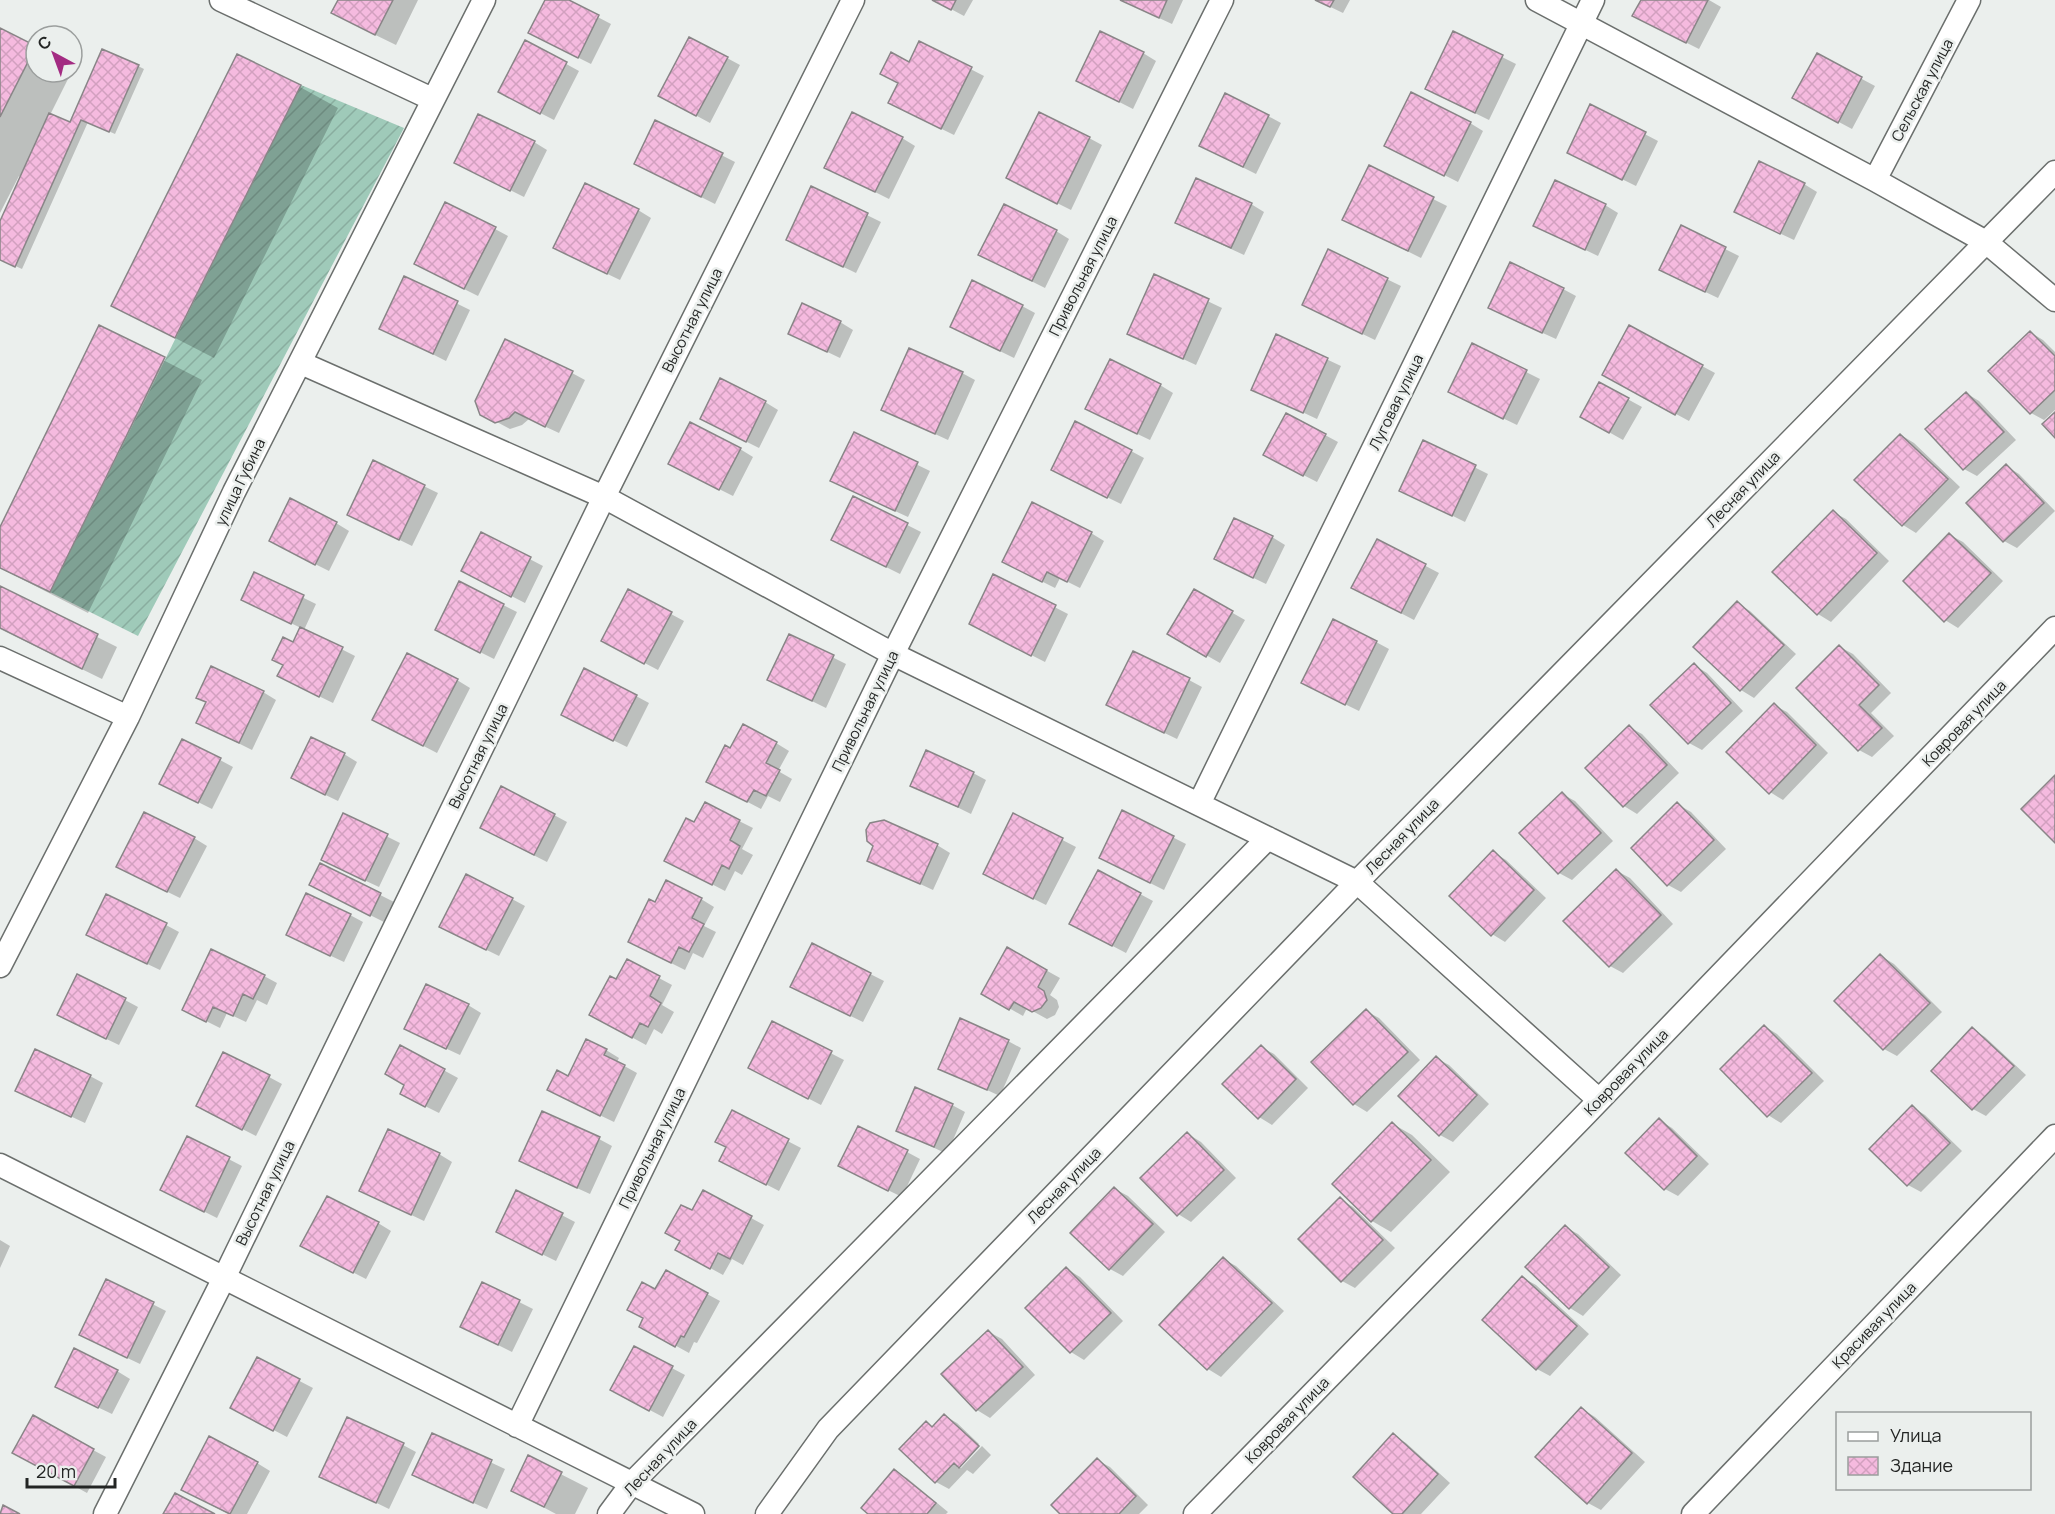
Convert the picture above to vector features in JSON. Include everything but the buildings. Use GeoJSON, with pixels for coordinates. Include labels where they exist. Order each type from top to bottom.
{"type":"FeatureCollection","features":[{"type":"Feature","properties":{"kind":"street"},"geometry":{"type":"LineString","coordinates":[[221,0],[432,99]]}},
{"type":"Feature","properties":{"kind":"street","name":"улица Губина"},"geometry":{"type":"LineString","coordinates":[[0,966],[128,717],[234,492],[483,0]]}},
{"type":"Feature","properties":{"kind":"street","name":"Высотная улица"},"geometry":{"type":"LineString","coordinates":[[105,1514],[224,1278],[604,497],[853,0]]}},
{"type":"Feature","properties":{"kind":"street","name":"Привольная улица"},"geometry":{"type":"LineString","coordinates":[[517,1426],[893,654],[1222,0]]}},
{"type":"Feature","properties":{"kind":"street"},"geometry":{"type":"LineString","coordinates":[[1537,0],[1875,180],[1986,242],[2055,300]]}},
{"type":"Feature","properties":{"kind":"street","name":"Луговая улица"},"geometry":{"type":"LineString","coordinates":[[1199,804],[1593,0]]}},
{"type":"Feature","properties":{"kind":"street","name":"Сельская улица"},"geometry":{"type":"LineString","coordinates":[[1875,180],[1969,0]]}},
{"type":"Feature","properties":{"kind":"street","name":"Лесная улица"},"geometry":{"type":"LineString","coordinates":[[767,1514],[828,1429],[1357,882],[2055,172]]}},
{"type":"Feature","properties":{"kind":"street"},"geometry":{"type":"LineString","coordinates":[[301,363],[604,497],[893,654],[1357,882],[1599,1100]]}},
{"type":"Feature","properties":{"kind":"street","name":"Ковровая улица"},"geometry":{"type":"LineString","coordinates":[[1195,1514],[2055,628]]}},
{"type":"Feature","properties":{"kind":"street"},"geometry":{"type":"LineString","coordinates":[[0,657],[128,717]]}},
{"type":"Feature","properties":{"kind":"street","name":"Лесная улица"},"geometry":{"type":"LineString","coordinates":[[609,1514],[632,1483],[1268,838]]}},
{"type":"Feature","properties":{"kind":"street","name":"Красивая улица"},"geometry":{"type":"LineString","coordinates":[[1693,1514],[2055,1136]]}},
{"type":"Feature","properties":{"kind":"street"},"geometry":{"type":"LineString","coordinates":[[0,1165],[693,1514]]}},
{"type":"Feature","properties":{"kind":"green space"},"geometry":{"type":"Polygon","coordinates":[[[301,85],[404,128],[138,636],[50,592],[301,85]]]}}]}
